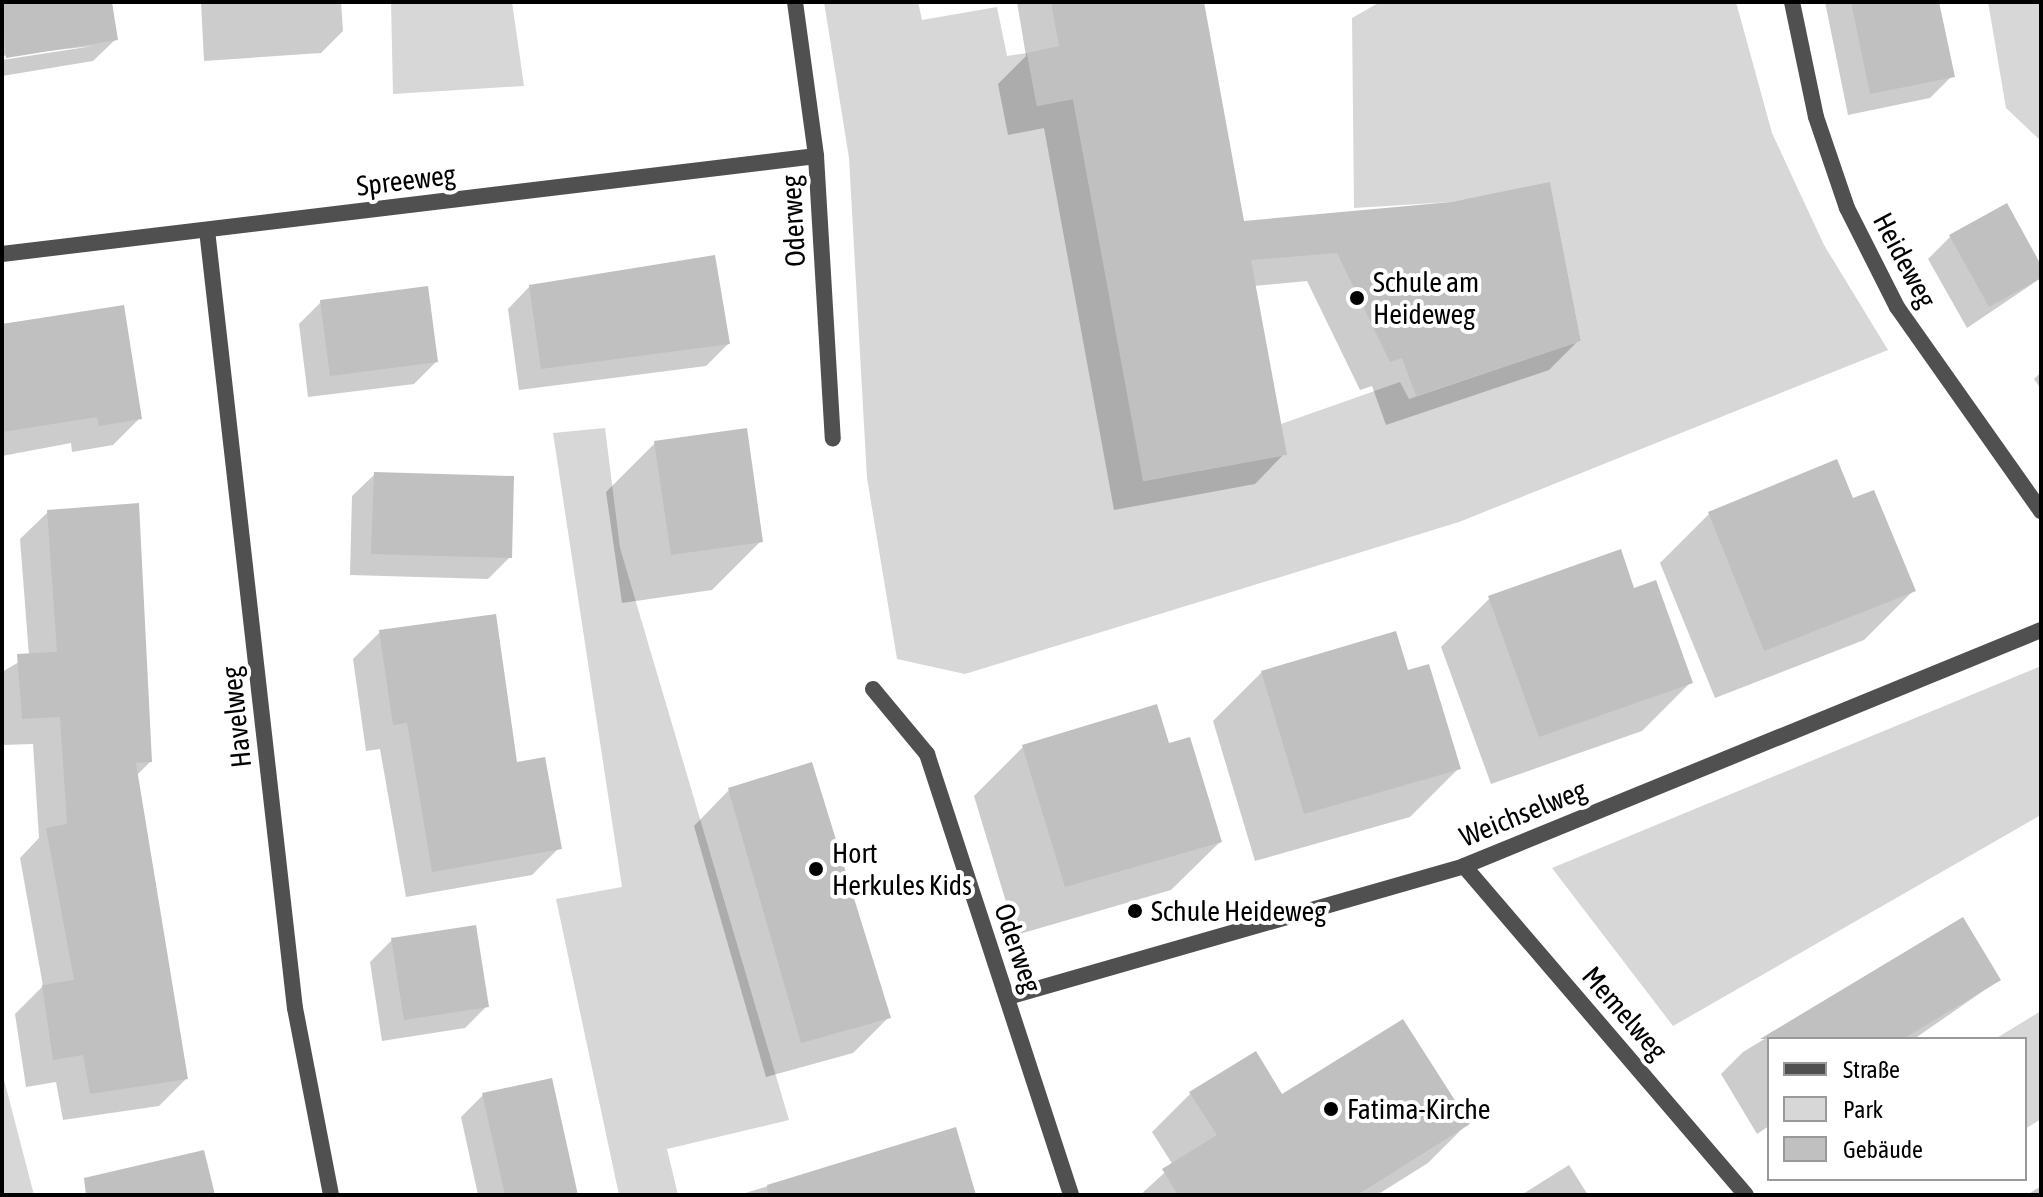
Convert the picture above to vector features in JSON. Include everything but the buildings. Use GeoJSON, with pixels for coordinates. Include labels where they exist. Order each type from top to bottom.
{"type":"FeatureCollection","features":[{"type":"Feature","properties":{"kind":"street","name":"Oderweg"},"geometry":{"type":"LineString","coordinates":[[795,2],[816,156],[833,438]]}},
{"type":"Feature","properties":{"kind":"street","name":"Heideweg"},"geometry":{"type":"LineString","coordinates":[[1792,2],[1816,117],[1847,208],[1897,307],[2041,511]]}},
{"type":"Feature","properties":{"kind":"street","name":"Spreeweg"},"geometry":{"type":"LineString","coordinates":[[2,254],[816,156]]}},
{"type":"Feature","properties":{"kind":"street","name":"Havelweg"},"geometry":{"type":"LineString","coordinates":[[207,230],[295,1008],[331,1195]]}},
{"type":"Feature","properties":{"kind":"street","name":"Weichselweg"},"geometry":{"type":"LineString","coordinates":[[1008,997],[1464,866],[2041,630]]}},
{"type":"Feature","properties":{"kind":"street","name":"Oderweg"},"geometry":{"type":"LineString","coordinates":[[873,689],[927,754],[1071,1195]]}},
{"type":"Feature","properties":{"kind":"street","name":"Memelweg"},"geometry":{"type":"LineString","coordinates":[[1464,866],[1746,1195]]}},
{"type":"Feature","properties":{"kind":"green space"},"geometry":{"type":"Polygon","coordinates":[[[391,2],[512,2],[524,86],[393,94],[391,2]]]}},
{"type":"Feature","properties":{"kind":"green space","name":"Schule am Heideweg"},"geometry":{"type":"Polygon","coordinates":[[[824,2],[918,2],[922,20],[997,7],[1007,56],[1027,53],[1037,106],[1073,99],[1144,481],[1286,455],[1281,424],[1400,382],[1409,399],[1581,341],[1550,183],[1451,202],[1354,208],[1352,18],[1380,2],[1736,2],[1772,133],[1824,245],[1888,350],[1459,522],[965,674],[897,659],[867,478],[849,158],[824,2]]]}},
{"type":"Feature","properties":{"kind":"green space"},"geometry":{"type":"Polygon","coordinates":[[[1988,2],[2041,2],[2041,141],[2006,108],[1988,2]]]}},
{"type":"Feature","properties":{"kind":"green space"},"geometry":{"type":"Polygon","coordinates":[[[605,428],[620,548],[789,1120],[667,1149],[678,1195],[619,1195],[556,899],[622,887],[553,433],[605,428]]]}},
{"type":"Feature","properties":{"kind":"green space"},"geometry":{"type":"Polygon","coordinates":[[[2041,666],[2041,815],[1673,1026],[1552,868],[2041,666]]]}},
{"type":"Feature","properties":{"kind":"green space"},"geometry":{"type":"Polygon","coordinates":[[[2041,1011],[2041,1119],[2027,1128],[2027,1037],[1998,1037],[2041,1011]]]}},
{"type":"Feature","properties":{"kind":"green space"},"geometry":{"type":"Polygon","coordinates":[[[2,1072],[34,1195],[2,1195],[2,1072]]]}},
{"type":"Feature","properties":{"kind":"place","name":"Schule am Heideweg"},"geometry":{"type":"Point","coordinates":[1357,298]}},
{"type":"Feature","properties":{"kind":"place","name":"Hort Herkules Kids"},"geometry":{"type":"Point","coordinates":[816,869]}},
{"type":"Feature","properties":{"kind":"place","name":"Schule Heideweg"},"geometry":{"type":"Point","coordinates":[1135,911]}},
{"type":"Feature","properties":{"kind":"place","name":"Fatima-Kirche"},"geometry":{"type":"Point","coordinates":[1331,1109]}}]}
